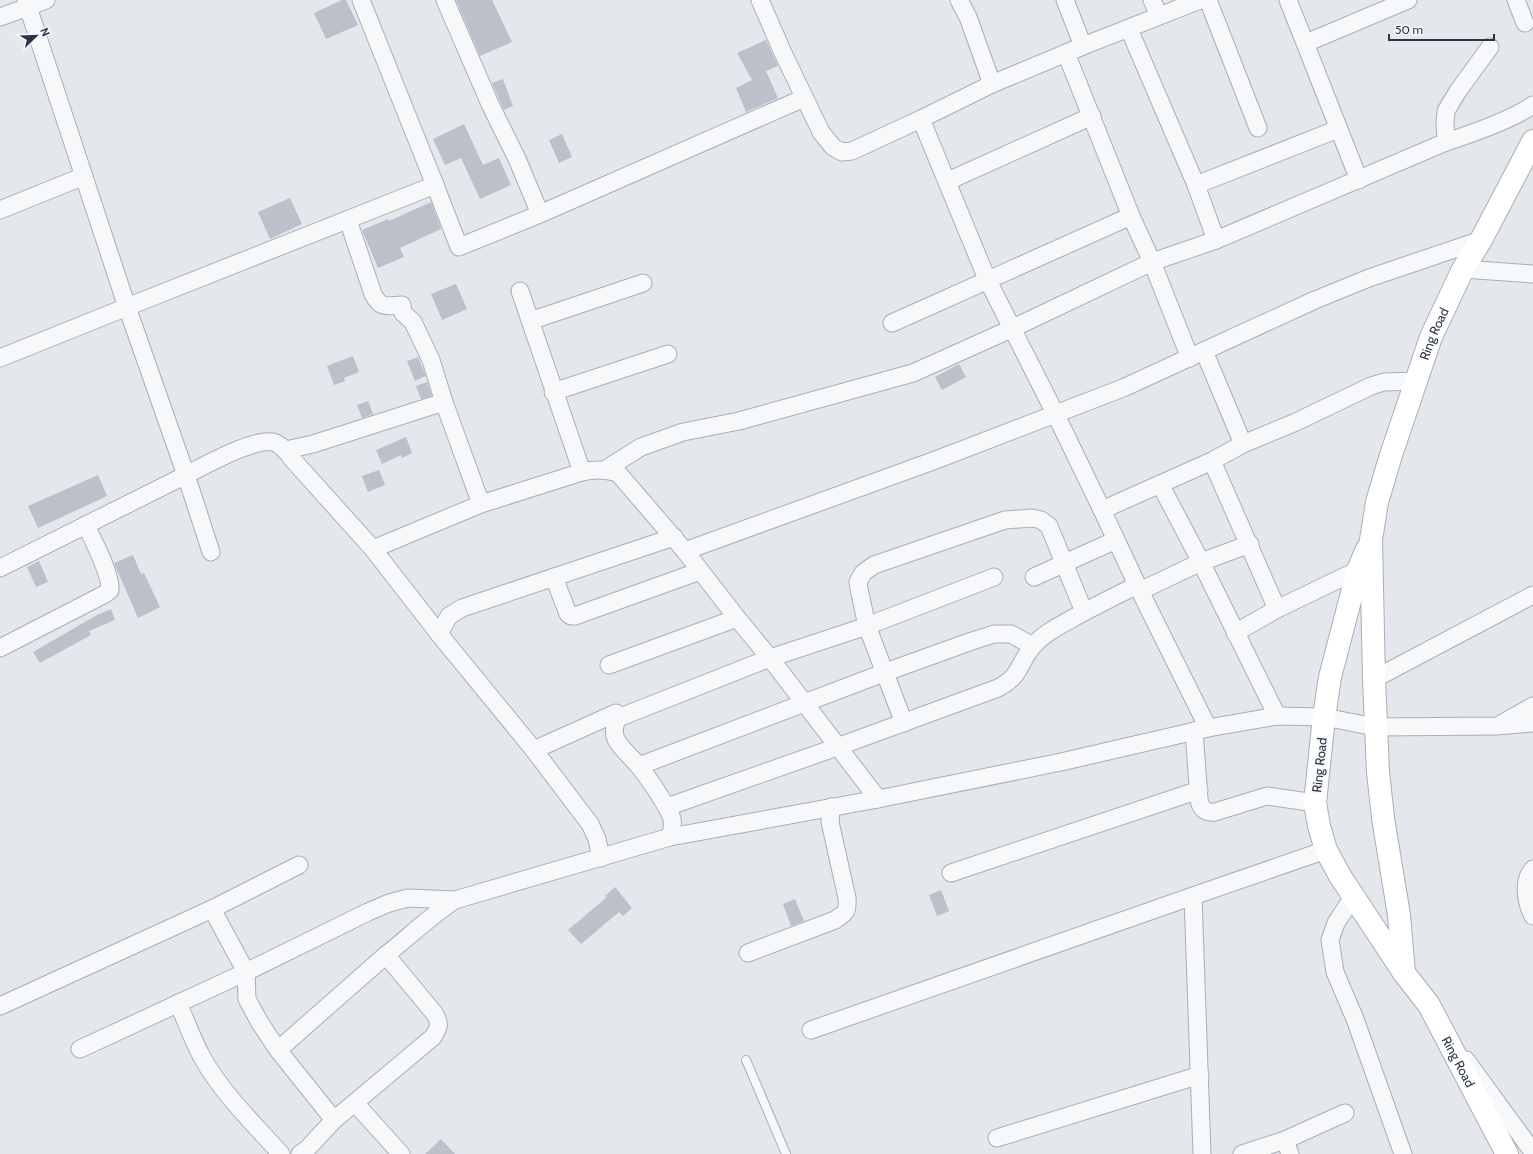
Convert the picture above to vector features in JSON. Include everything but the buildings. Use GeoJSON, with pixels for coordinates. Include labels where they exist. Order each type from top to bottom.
{"type":"FeatureCollection","features":[{"type":"Feature","properties":{"kind":"main road","name":"Ring Road"},"geometry":{"type":"LineString","coordinates":[[1404,973],[1399,915],[1383,818],[1378,772],[1375,727],[1371,540],[1377,502],[1430,337],[1463,269],[1481,240],[1533,141]]}},
{"type":"Feature","properties":{"kind":"main road","name":"Ring Road"},"geometry":{"type":"LineString","coordinates":[[1371,540],[1358,570],[1330,677],[1324,717],[1315,803],[1319,826],[1326,850],[1353,897],[1404,973],[1429,1005],[1507,1154]]}},
{"type":"Feature","properties":{"kind":"street"},"geometry":{"type":"LineString","coordinates":[[0,17],[27,4],[46,0]]}},
{"type":"Feature","properties":{"kind":"street"},"geometry":{"type":"LineString","coordinates":[[361,0],[459,247],[540,214],[804,98]]}},
{"type":"Feature","properties":{"kind":"street"},"geometry":{"type":"LineString","coordinates":[[446,0],[490,104],[518,161],[540,214]]}},
{"type":"Feature","properties":{"kind":"street"},"geometry":{"type":"LineString","coordinates":[[760,0],[783,54],[821,132],[833,148],[842,152],[852,151],[992,84],[1200,0]]}},
{"type":"Feature","properties":{"kind":"street"},"geometry":{"type":"LineString","coordinates":[[959,0],[968,17],[992,84]]}},
{"type":"Feature","properties":{"kind":"street"},"geometry":{"type":"LineString","coordinates":[[1065,0],[1083,46]]}},
{"type":"Feature","properties":{"kind":"street"},"geometry":{"type":"LineString","coordinates":[[1152,0],[1159,16]]}},
{"type":"Feature","properties":{"kind":"street"},"geometry":{"type":"LineString","coordinates":[[1208,0],[1258,128]]}},
{"type":"Feature","properties":{"kind":"street"},"geometry":{"type":"LineString","coordinates":[[1288,0],[1306,42],[1338,129],[1359,180]]}},
{"type":"Feature","properties":{"kind":"street"},"geometry":{"type":"LineString","coordinates":[[1306,42],[1408,0]]}},
{"type":"Feature","properties":{"kind":"street"},"geometry":{"type":"LineString","coordinates":[[1516,0],[1525,23]]}},
{"type":"Feature","properties":{"kind":"street"},"geometry":{"type":"LineString","coordinates":[[27,4],[127,307],[186,475],[211,552]]}},
{"type":"Feature","properties":{"kind":"street"},"geometry":{"type":"LineString","coordinates":[[1129,29],[1196,185],[1216,240]]}},
{"type":"Feature","properties":{"kind":"street"},"geometry":{"type":"LineString","coordinates":[[1446,142],[1446,111],[1458,91],[1490,47]]}},
{"type":"Feature","properties":{"kind":"street"},"geometry":{"type":"LineString","coordinates":[[1066,53],[1131,216],[1197,354],[1243,444]]}},
{"type":"Feature","properties":{"kind":"street"},"geometry":{"type":"LineString","coordinates":[[606,470],[641,447],[683,432],[740,421],[913,373],[1011,329],[1152,262],[1216,240],[1446,142],[1496,123],[1533,105]]}},
{"type":"Feature","properties":{"kind":"street"},"geometry":{"type":"LineString","coordinates":[[948,181],[1092,116]]}},
{"type":"Feature","properties":{"kind":"street"},"geometry":{"type":"LineString","coordinates":[[921,119],[948,181],[987,279],[1102,510],[1201,729],[1200,805],[1203,810],[1215,812],[1267,796],[1315,803]]}},
{"type":"Feature","properties":{"kind":"street"},"geometry":{"type":"LineString","coordinates":[[1196,185],[1338,129]]}},
{"type":"Feature","properties":{"kind":"street"},"geometry":{"type":"LineString","coordinates":[[0,210],[84,176]]}},
{"type":"Feature","properties":{"kind":"street"},"geometry":{"type":"LineString","coordinates":[[0,358],[435,186]]}},
{"type":"Feature","properties":{"kind":"street"},"geometry":{"type":"LineString","coordinates":[[892,323],[987,279],[1131,216]]}},
{"type":"Feature","properties":{"kind":"street"},"geometry":{"type":"LineString","coordinates":[[348,220],[372,294],[378,303],[385,306],[402,305],[403,313],[413,322],[431,360],[444,402],[481,504]]}},
{"type":"Feature","properties":{"kind":"street"},"geometry":{"type":"LineString","coordinates":[[685,551],[933,461],[1123,388],[1315,300],[1369,278],[1481,240]]}},
{"type":"Feature","properties":{"kind":"street"},"geometry":{"type":"LineString","coordinates":[[1463,269],[1533,274]]}},
{"type":"Feature","properties":{"kind":"street"},"geometry":{"type":"LineString","coordinates":[[530,321],[643,283]]}},
{"type":"Feature","properties":{"kind":"street"},"geometry":{"type":"LineString","coordinates":[[520,291],[553,392],[582,472]]}},
{"type":"Feature","properties":{"kind":"street"},"geometry":{"type":"LineString","coordinates":[[553,392],[668,354]]}},
{"type":"Feature","properties":{"kind":"street"},"geometry":{"type":"LineString","coordinates":[[1102,510],[1212,461],[1243,444],[1296,422],[1371,386],[1384,382],[1416,381]]}},
{"type":"Feature","properties":{"kind":"street"},"geometry":{"type":"LineString","coordinates":[[286,450],[313,444],[444,402]]}},
{"type":"Feature","properties":{"kind":"street"},"geometry":{"type":"LineString","coordinates":[[0,568],[186,475],[253,444],[265,441],[275,443],[286,450],[293,460],[373,549],[439,634],[534,750],[590,824],[597,839],[600,858]]}},
{"type":"Feature","properties":{"kind":"street"},"geometry":{"type":"LineString","coordinates":[[1212,461],[1250,544],[1277,610]]}},
{"type":"Feature","properties":{"kind":"street"},"geometry":{"type":"LineString","coordinates":[[373,549],[481,504],[582,472],[593,469],[618,473],[674,537],[770,658],[878,799]]}},
{"type":"Feature","properties":{"kind":"street"},"geometry":{"type":"LineString","coordinates":[[1160,484],[1201,562],[1277,716]]}},
{"type":"Feature","properties":{"kind":"street"},"geometry":{"type":"LineString","coordinates":[[904,723],[886,672],[867,626],[859,589],[858,582],[863,572],[874,565],[1005,520],[1021,518],[1041,520],[1049,526],[1084,612]]}},
{"type":"Feature","properties":{"kind":"street"},"geometry":{"type":"LineString","coordinates":[[0,648],[105,594],[110,590],[110,585],[104,568],[86,525]]}},
{"type":"Feature","properties":{"kind":"street"},"geometry":{"type":"LineString","coordinates":[[439,634],[449,616],[462,608],[674,537]]}},
{"type":"Feature","properties":{"kind":"street"},"geometry":{"type":"LineString","coordinates":[[1034,577],[1116,540]]}},
{"type":"Feature","properties":{"kind":"street"},"geometry":{"type":"LineString","coordinates":[[666,807],[904,723],[1007,684],[1018,671],[1033,646],[1044,636],[1084,612],[1201,562],[1250,544]]}},
{"type":"Feature","properties":{"kind":"street"},"geometry":{"type":"LineString","coordinates":[[1236,633],[1277,610],[1358,570]]}},
{"type":"Feature","properties":{"kind":"street"},"geometry":{"type":"LineString","coordinates":[[554,577],[568,614],[575,616],[700,571]]}},
{"type":"Feature","properties":{"kind":"street"},"geometry":{"type":"LineString","coordinates":[[670,837],[672,819],[666,807],[639,766],[617,741],[614,733],[614,726],[618,718],[770,658],[867,626],[994,577]]}},
{"type":"Feature","properties":{"kind":"street"},"geometry":{"type":"LineString","coordinates":[[1374,679],[1533,594]]}},
{"type":"Feature","properties":{"kind":"street"},"geometry":{"type":"LineString","coordinates":[[609,665],[737,618]]}},
{"type":"Feature","properties":{"kind":"street"},"geometry":{"type":"LineString","coordinates":[[639,766],[972,640],[994,634],[1011,634],[1033,646]]}},
{"type":"Feature","properties":{"kind":"street"},"geometry":{"type":"LineString","coordinates":[[1497,726],[1533,706]]}},
{"type":"Feature","properties":{"kind":"street"},"geometry":{"type":"LineString","coordinates":[[534,750],[616,714]]}},
{"type":"Feature","properties":{"kind":"street"},"geometry":{"type":"LineString","coordinates":[[80,1049],[246,972],[389,903],[408,898],[455,900],[670,837],[831,806],[878,799],[1061,762],[1201,729],[1277,716],[1324,717],[1375,727],[1497,726],[1533,723]]}},
{"type":"Feature","properties":{"kind":"street"},"geometry":{"type":"LineString","coordinates":[[951,873],[1199,790]]}},
{"type":"Feature","properties":{"kind":"street"},"geometry":{"type":"LineString","coordinates":[[748,953],[835,920],[844,914],[848,908],[830,822],[831,806]]}},
{"type":"Feature","properties":{"kind":"street"},"geometry":{"type":"LineString","coordinates":[[811,1030],[1326,850]]}},
{"type":"Feature","properties":{"kind":"street"},"geometry":{"type":"LineString","coordinates":[[0,1006],[212,909],[299,865]]}},
{"type":"Feature","properties":{"kind":"street"},"geometry":{"type":"LineString","coordinates":[[1533,869],[1526,884],[1529,908],[1533,916]]}},
{"type":"Feature","properties":{"kind":"street"},"geometry":{"type":"LineString","coordinates":[[1193,896],[1202,1154]]}},
{"type":"Feature","properties":{"kind":"street"},"geometry":{"type":"LineString","coordinates":[[1353,897],[1336,923],[1330,940],[1335,972],[1355,1019],[1402,1154]]}},
{"type":"Feature","properties":{"kind":"street"},"geometry":{"type":"LineString","coordinates":[[278,1050],[386,955],[435,914],[455,900]]}},
{"type":"Feature","properties":{"kind":"street"},"geometry":{"type":"LineString","coordinates":[[212,909],[246,972],[247,999],[260,1023],[278,1050],[334,1120]]}},
{"type":"Feature","properties":{"kind":"street"},"geometry":{"type":"LineString","coordinates":[[306,1152],[334,1120],[432,1037],[439,1025],[434,1013],[386,955]]}},
{"type":"Feature","properties":{"kind":"street"},"geometry":{"type":"LineString","coordinates":[[178,1003],[203,1058],[213,1074],[280,1154]]}},
{"type":"Feature","properties":{"kind":"street"},"geometry":{"type":"LineString","coordinates":[[1436,1018],[1533,1152]]}},
{"type":"Feature","properties":{"kind":"street"},"geometry":{"type":"LineString","coordinates":[[997,1138],[1200,1075]]}},
{"type":"Feature","properties":{"kind":"street"},"geometry":{"type":"LineString","coordinates":[[355,1103],[401,1154]]}},
{"type":"Feature","properties":{"kind":"street"},"geometry":{"type":"LineString","coordinates":[[1242,1154],[1287,1147],[1345,1113]]}},
{"type":"Feature","properties":{"kind":"lane"},"geometry":{"type":"LineString","coordinates":[[746,1060],[786,1154]]}}]}
